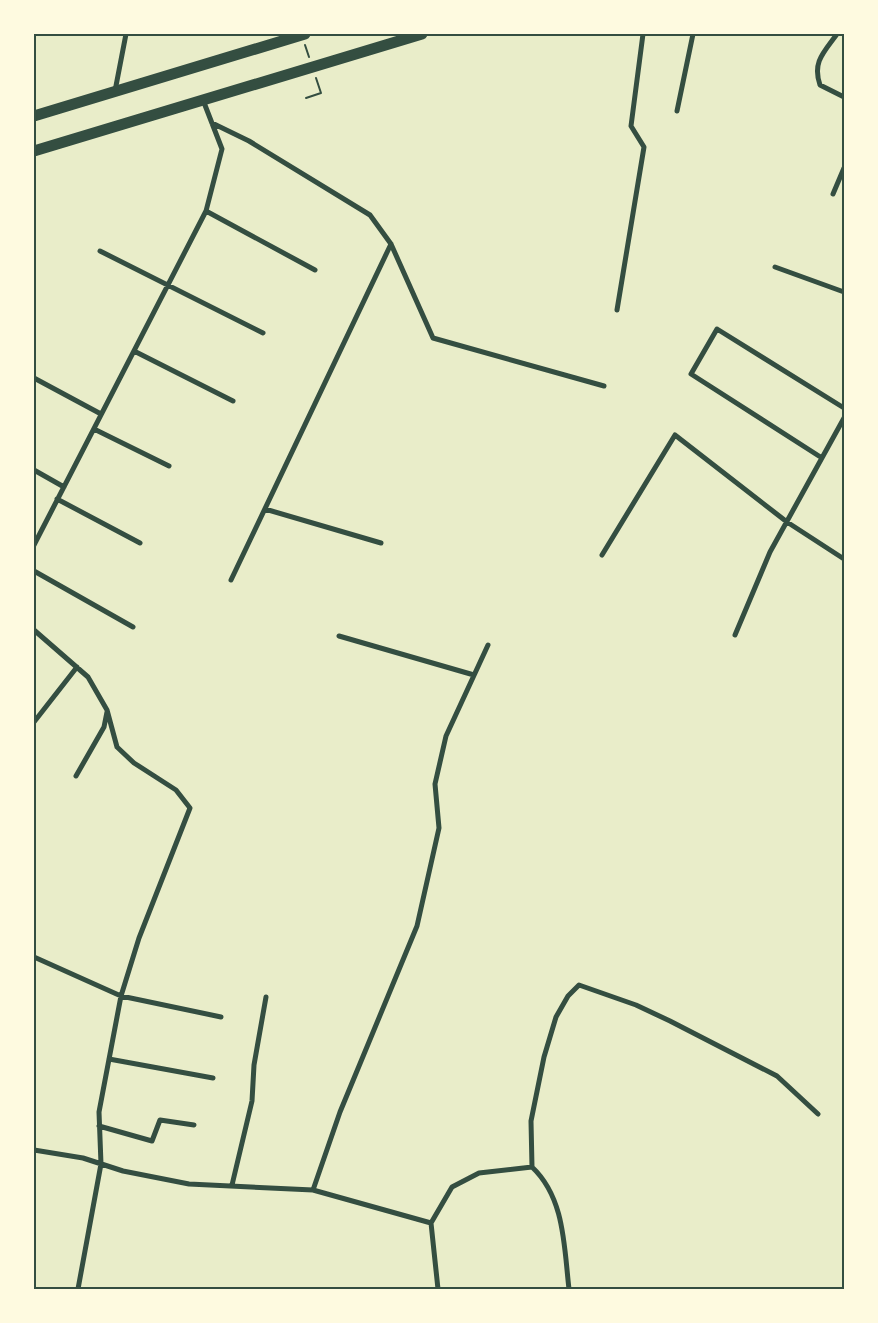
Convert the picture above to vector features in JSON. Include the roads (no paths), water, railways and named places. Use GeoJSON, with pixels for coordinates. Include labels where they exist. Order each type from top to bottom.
{"type":"FeatureCollection","features":[{"type":"Feature","properties":{"kind":"highway"},"geometry":{"type":"LineString","coordinates":[[34,116],[291,36],[306,34]]}},
{"type":"Feature","properties":{"kind":"highway"},"geometry":{"type":"LineString","coordinates":[[34,151],[422,34]]}},
{"type":"Feature","properties":{"kind":"street"},"geometry":{"type":"LineString","coordinates":[[115,92],[126,34]]}},
{"type":"Feature","properties":{"kind":"street"},"geometry":{"type":"LineString","coordinates":[[617,310],[644,147],[631,126],[643,34]]}},
{"type":"Feature","properties":{"kind":"street"},"geometry":{"type":"LineString","coordinates":[[678,111],[694,34]]}},
{"type":"Feature","properties":{"kind":"street"},"geometry":{"type":"LineString","coordinates":[[837,34],[821,56],[815,71],[820,85],[844,97]]}},
{"type":"Feature","properties":{"kind":"street"},"geometry":{"type":"LineString","coordinates":[[34,545],[206,210],[222,150],[203,100]]}},
{"type":"Feature","properties":{"kind":"street"},"geometry":{"type":"LineString","coordinates":[[212,124],[249,141],[370,215],[391,244],[434,338],[604,386]]}},
{"type":"Feature","properties":{"kind":"street"},"geometry":{"type":"LineString","coordinates":[[833,194],[844,168]]}},
{"type":"Feature","properties":{"kind":"street"},"geometry":{"type":"LineString","coordinates":[[206,210],[315,270]]}},
{"type":"Feature","properties":{"kind":"street"},"geometry":{"type":"LineString","coordinates":[[231,580],[391,244]]}},
{"type":"Feature","properties":{"kind":"street"},"geometry":{"type":"LineString","coordinates":[[100,250],[263,333]]}},
{"type":"Feature","properties":{"kind":"street"},"geometry":{"type":"LineString","coordinates":[[775,267],[844,292]]}},
{"type":"Feature","properties":{"kind":"street"},"geometry":{"type":"LineString","coordinates":[[822,458],[691,374],[716,329],[844,408]]}},
{"type":"Feature","properties":{"kind":"street"},"geometry":{"type":"LineString","coordinates":[[134,351],[233,401]]}},
{"type":"Feature","properties":{"kind":"street"},"geometry":{"type":"LineString","coordinates":[[34,378],[102,414]]}},
{"type":"Feature","properties":{"kind":"street"},"geometry":{"type":"LineString","coordinates":[[735,635],[770,552],[844,418]]}},
{"type":"Feature","properties":{"kind":"street"},"geometry":{"type":"LineString","coordinates":[[94,429],[169,466]]}},
{"type":"Feature","properties":{"kind":"street"},"geometry":{"type":"LineString","coordinates":[[602,555],[675,435],[787,522],[844,559]]}},
{"type":"Feature","properties":{"kind":"street"},"geometry":{"type":"LineString","coordinates":[[34,470],[64,487]]}},
{"type":"Feature","properties":{"kind":"street"},"geometry":{"type":"LineString","coordinates":[[57,500],[140,543]]}},
{"type":"Feature","properties":{"kind":"street"},"geometry":{"type":"LineString","coordinates":[[265,509],[381,542]]}},
{"type":"Feature","properties":{"kind":"street"},"geometry":{"type":"LineString","coordinates":[[34,571],[133,627]]}},
{"type":"Feature","properties":{"kind":"street"},"geometry":{"type":"LineString","coordinates":[[34,630],[88,677],[107,710],[117,747],[134,763],[176,790],[190,808],[140,938],[122,996],[99,1112],[101,1164],[78,1289]]}},
{"type":"Feature","properties":{"kind":"street"},"geometry":{"type":"LineString","coordinates":[[339,636],[474,675]]}},
{"type":"Feature","properties":{"kind":"street"},"geometry":{"type":"LineString","coordinates":[[313,1190],[340,1112],[417,926],[439,828],[435,784],[446,736],[488,645]]}},
{"type":"Feature","properties":{"kind":"street"},"geometry":{"type":"LineString","coordinates":[[34,722],[77,667]]}},
{"type":"Feature","properties":{"kind":"street"},"geometry":{"type":"LineString","coordinates":[[76,776],[104,728],[107,710]]}},
{"type":"Feature","properties":{"kind":"street"},"geometry":{"type":"LineString","coordinates":[[34,957],[122,996],[221,1017]]}},
{"type":"Feature","properties":{"kind":"street"},"geometry":{"type":"LineString","coordinates":[[569,1289],[558,1206],[544,1178],[532,1167],[531,1121],[544,1057],[556,1017],[568,996],[579,985],[653,1013],[777,1076],[818,1114]]}},
{"type":"Feature","properties":{"kind":"street"},"geometry":{"type":"LineString","coordinates":[[232,1185],[252,1101],[254,1066],[266,996]]}},
{"type":"Feature","properties":{"kind":"street"},"geometry":{"type":"LineString","coordinates":[[109,1059],[213,1078]]}},
{"type":"Feature","properties":{"kind":"street"},"geometry":{"type":"LineString","coordinates":[[99,1126],[152,1141],[160,1120],[194,1125]]}},
{"type":"Feature","properties":{"kind":"street"},"geometry":{"type":"LineString","coordinates":[[34,1150],[83,1158],[123,1171],[189,1184],[313,1190],[431,1223]]}},
{"type":"Feature","properties":{"kind":"street"},"geometry":{"type":"LineString","coordinates":[[438,1289],[431,1223],[452,1187],[479,1173],[532,1167]]}}]}
